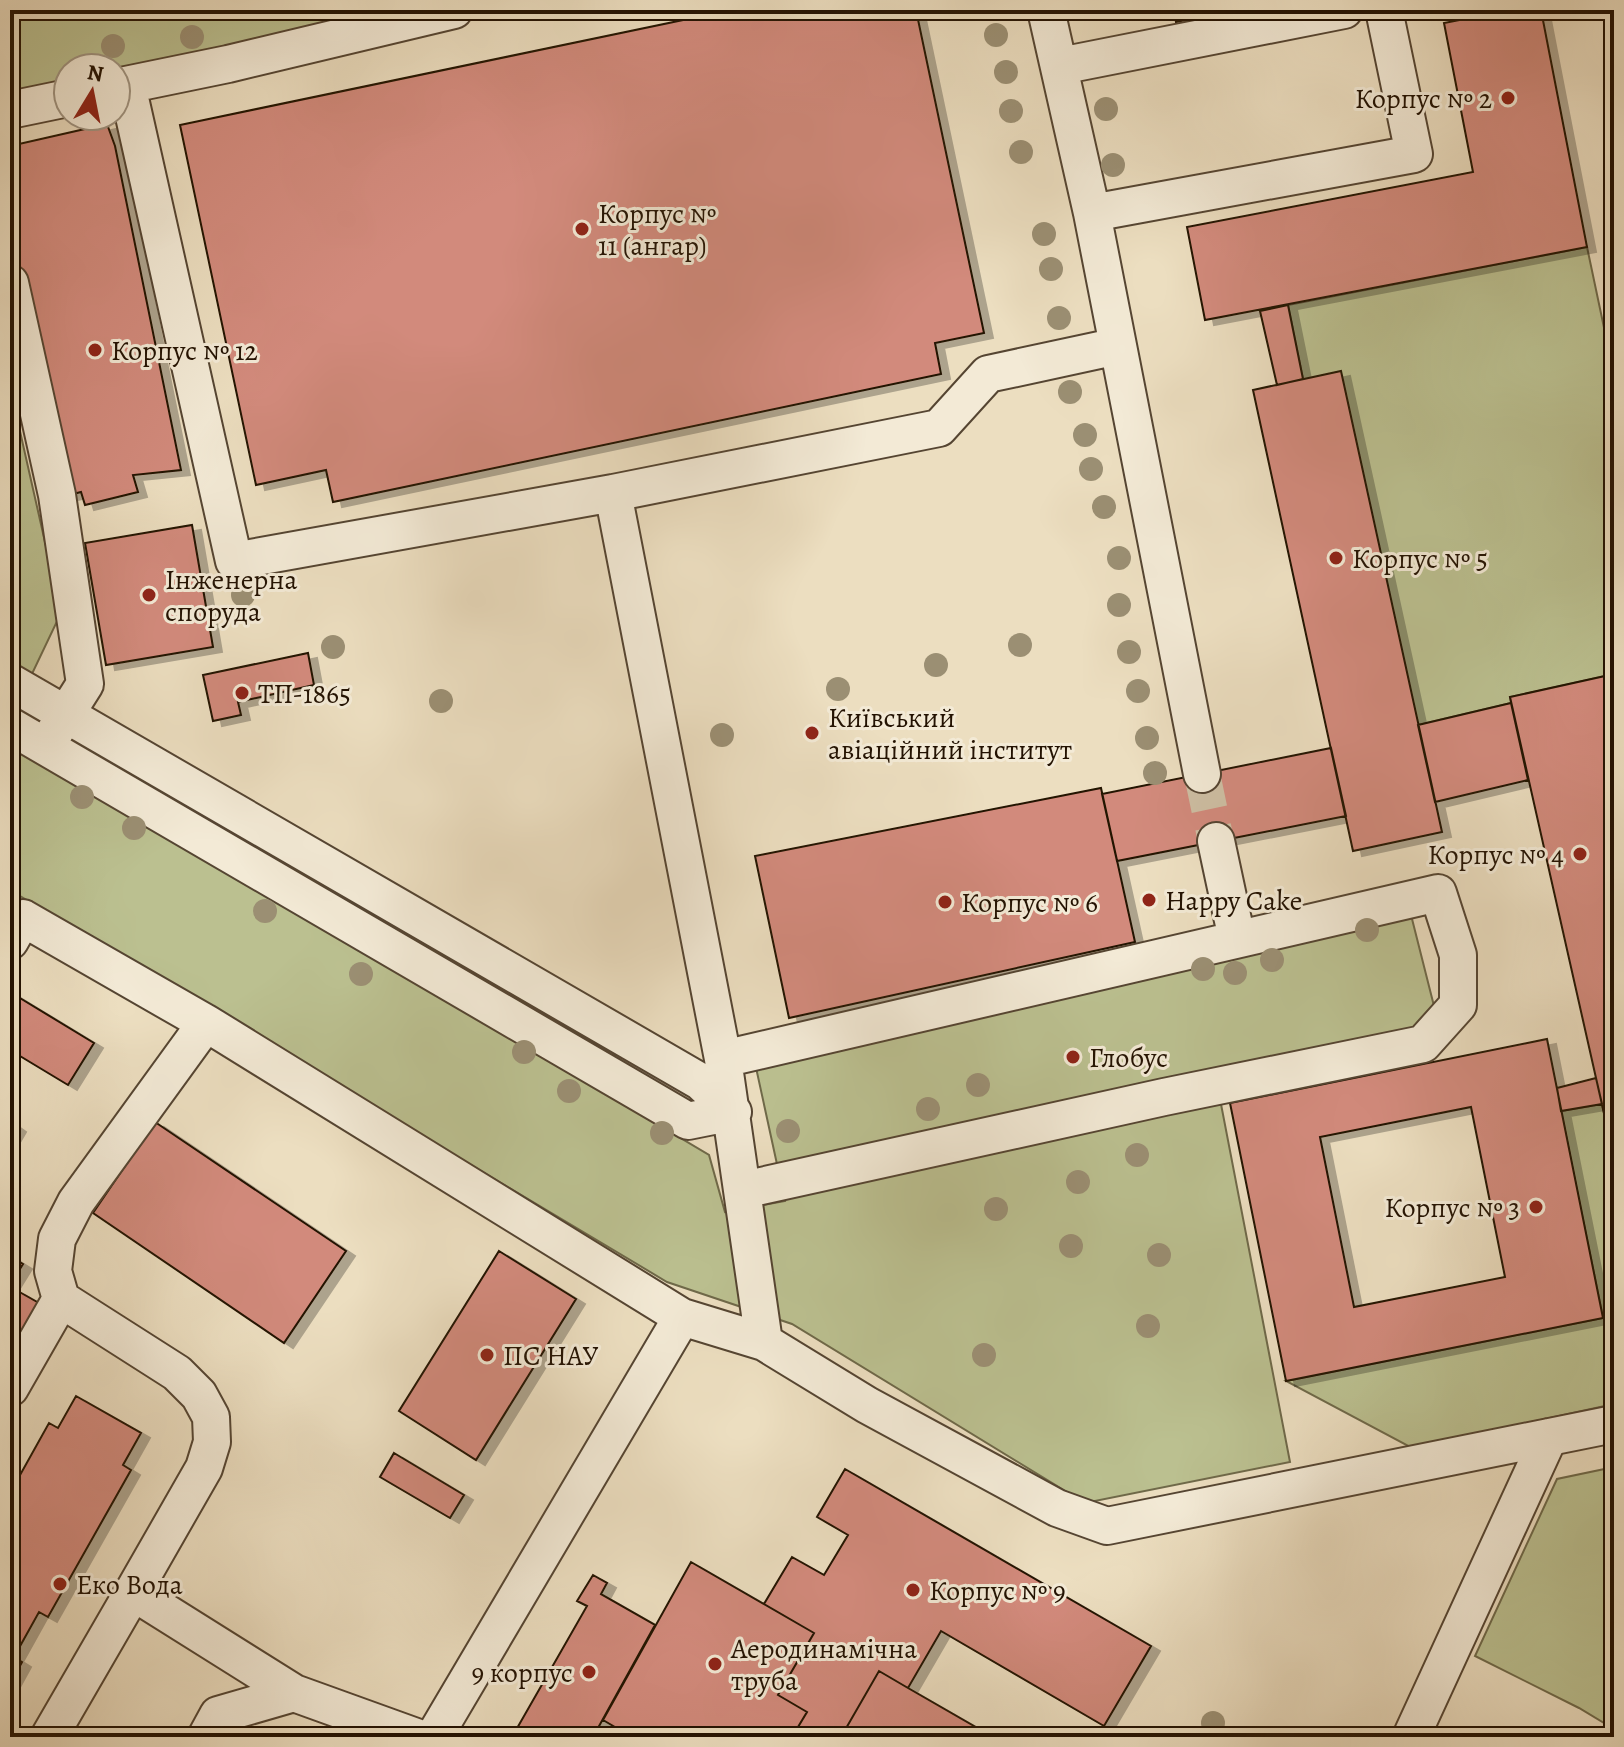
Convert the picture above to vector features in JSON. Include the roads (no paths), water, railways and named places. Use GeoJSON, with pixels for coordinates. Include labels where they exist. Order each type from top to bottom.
{"type":"FeatureCollection","features":[{"type":"Feature","properties":{"kind":"lane"},"geometry":{"type":"LineString","coordinates":[[132,84],[454,10]]}},
{"type":"Feature","properties":{"kind":"lane"},"geometry":{"type":"LineString","coordinates":[[1046,10],[1092,213],[1202,774]]}},
{"type":"Feature","properties":{"kind":"lane"},"geometry":{"type":"LineString","coordinates":[[1060,66],[1344,10]]}},
{"type":"Feature","properties":{"kind":"lane"},"geometry":{"type":"LineString","coordinates":[[1092,213],[1414,154],[1384,10]]}},
{"type":"Feature","properties":{"kind":"lane"},"geometry":{"type":"LineString","coordinates":[[10,110],[52,101]]}},
{"type":"Feature","properties":{"kind":"lane"},"geometry":{"type":"LineString","coordinates":[[132,128],[234,561],[613,493],[939,428],[988,374],[1118,346]]}},
{"type":"Feature","properties":{"kind":"lane"},"geometry":{"type":"LineString","coordinates":[[10,283],[57,495],[85,684],[46,747]]}},
{"type":"Feature","properties":{"kind":"lane"},"geometry":{"type":"LineString","coordinates":[[613,493],[733,1112],[764,1342]]}},
{"type":"Feature","properties":{"kind":"lane"},"geometry":{"type":"LineString","coordinates":[[10,682],[701,1082],[733,1112]]}},
{"type":"Feature","properties":{"kind":"lane"},"geometry":{"type":"LineString","coordinates":[[10,726],[688,1121],[733,1112]]}},
{"type":"Feature","properties":{"kind":"lane"},"geometry":{"type":"LineString","coordinates":[[1216,841],[1237,939]]}},
{"type":"Feature","properties":{"kind":"lane"},"geometry":{"type":"LineString","coordinates":[[723,1059],[1438,893],[1458,955],[1458,1005],[1423,1044],[1164,1097],[743,1190]]}},
{"type":"Feature","properties":{"kind":"lane"},"geometry":{"type":"LineString","coordinates":[[10,941],[23,918],[206,1023],[682,1317],[764,1342],[867,1405],[1057,1508],[1107,1526],[1614,1424]]}},
{"type":"Feature","properties":{"kind":"lane"},"geometry":{"type":"LineString","coordinates":[[49,1737],[204,1468],[212,1442],[211,1417],[199,1395],[177,1373],[61,1299],[53,1271],[57,1239],[70,1214],[206,1023]]}},
{"type":"Feature","properties":{"kind":"lane"},"geometry":{"type":"LineString","coordinates":[[10,1388],[61,1299]]}},
{"type":"Feature","properties":{"kind":"lane"},"geometry":{"type":"LineString","coordinates":[[434,1737],[682,1317]]}},
{"type":"Feature","properties":{"kind":"lane"},"geometry":{"type":"LineString","coordinates":[[1411,1737],[1549,1437]]}},
{"type":"Feature","properties":{"kind":"lane"},"geometry":{"type":"LineString","coordinates":[[133,1592],[294,1693],[416,1737]]}},
{"type":"Feature","properties":{"kind":"lane"},"geometry":{"type":"LineString","coordinates":[[206,1737],[218,1715],[294,1693]]}},
{"type":"Feature","properties":{"kind":"tunnel"},"geometry":{"type":"LineString","coordinates":[[1202,774],[1216,841]]}},
{"type":"Feature","properties":{"kind":"place","name":"Корпус № 2"},"geometry":{"type":"Point","coordinates":[1508,98]}},
{"type":"Feature","properties":{"kind":"place","name":"Корпус № 11 (ангар)"},"geometry":{"type":"Point","coordinates":[582,229]}},
{"type":"Feature","properties":{"kind":"place","name":"Корпус № 12"},"geometry":{"type":"Point","coordinates":[95,350]}},
{"type":"Feature","properties":{"kind":"place","name":"Корпус № 5"},"geometry":{"type":"Point","coordinates":[1336,558]}},
{"type":"Feature","properties":{"kind":"place","name":"Інженерна споруда"},"geometry":{"type":"Point","coordinates":[149,595]}},
{"type":"Feature","properties":{"kind":"place","name":"ТП-1865"},"geometry":{"type":"Point","coordinates":[242,693]}},
{"type":"Feature","properties":{"kind":"place","name":"Київський авіаційний інститут"},"geometry":{"type":"Point","coordinates":[812,733]}},
{"type":"Feature","properties":{"kind":"place","name":"Корпус № 4"},"geometry":{"type":"Point","coordinates":[1580,854]}},
{"type":"Feature","properties":{"kind":"place","name":"Happy Cake"},"geometry":{"type":"Point","coordinates":[1149,900]}},
{"type":"Feature","properties":{"kind":"place","name":"Корпус № 6"},"geometry":{"type":"Point","coordinates":[945,902]}},
{"type":"Feature","properties":{"kind":"place","name":"Глобус"},"geometry":{"type":"Point","coordinates":[1073,1057]}},
{"type":"Feature","properties":{"kind":"place","name":"Корпус № 3"},"geometry":{"type":"Point","coordinates":[1536,1207]}},
{"type":"Feature","properties":{"kind":"place","name":"ПС НАУ"},"geometry":{"type":"Point","coordinates":[487,1355]}},
{"type":"Feature","properties":{"kind":"place","name":"Еко Вода"},"geometry":{"type":"Point","coordinates":[60,1584]}},
{"type":"Feature","properties":{"kind":"place","name":"Корпус № 9"},"geometry":{"type":"Point","coordinates":[913,1590]}},
{"type":"Feature","properties":{"kind":"place","name":"Аеродинамічна труба"},"geometry":{"type":"Point","coordinates":[715,1664]}},
{"type":"Feature","properties":{"kind":"place","name":"9 корпус"},"geometry":{"type":"Point","coordinates":[589,1672]}}]}
